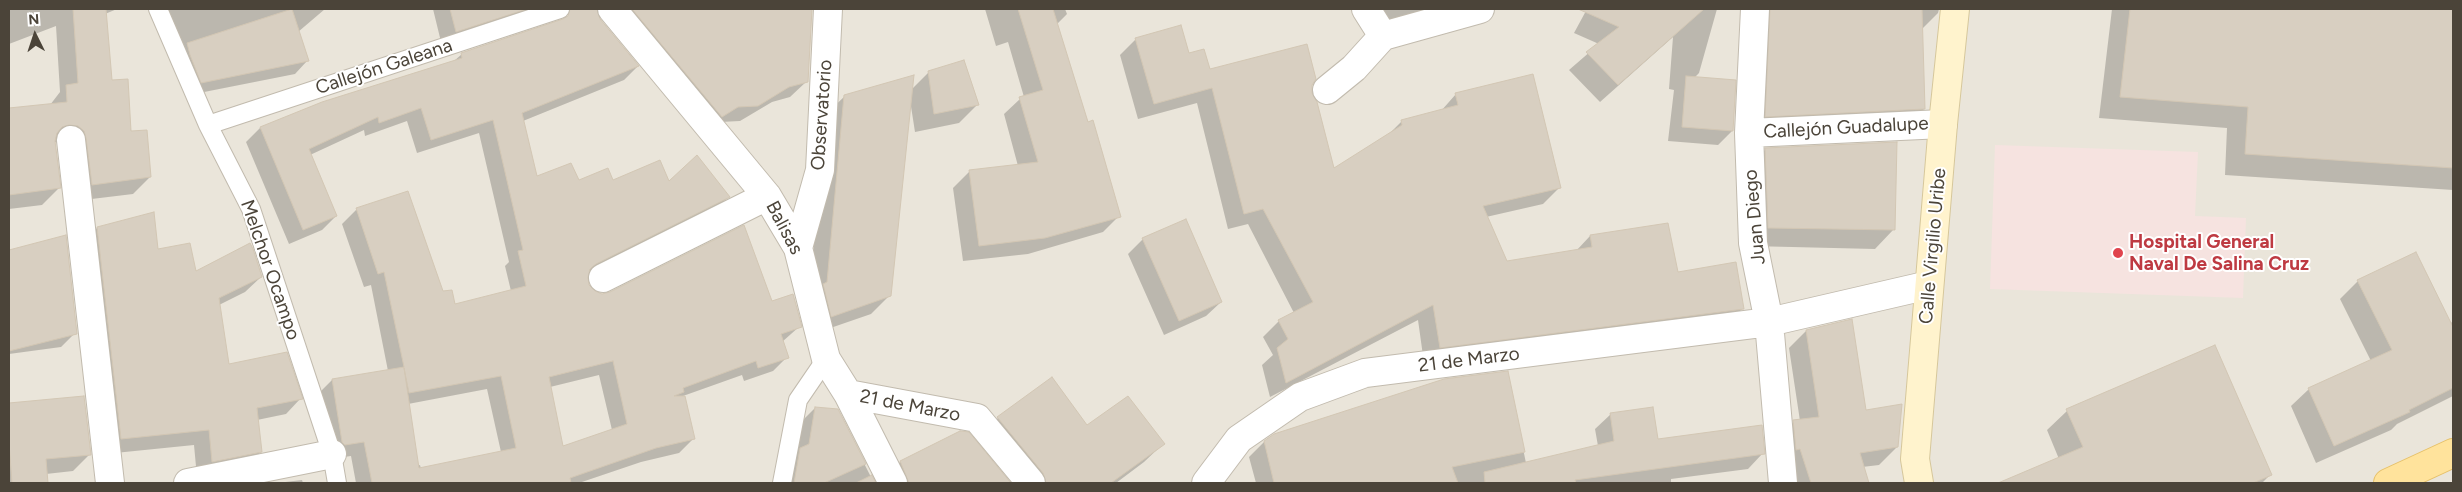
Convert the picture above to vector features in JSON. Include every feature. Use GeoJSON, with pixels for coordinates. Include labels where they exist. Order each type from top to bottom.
{"type":"FeatureCollection","features":[{"type":"Feature","properties":{"kind":"main road"},"geometry":{"type":"LineString","coordinates":[[2388,483],[2453,453]]}},
{"type":"Feature","properties":{"kind":"street","name":"Balisas"},"geometry":{"type":"LineString","coordinates":[[612,9],[767,196],[798,248],[826,359],[848,394],[893,483]]}},
{"type":"Feature","properties":{"kind":"street","name":"Observatorio"},"geometry":{"type":"LineString","coordinates":[[798,248],[820,170],[828,9]]}},
{"type":"Feature","properties":{"kind":"street"},"geometry":{"type":"LineString","coordinates":[[1366,9],[1383,36]]}},
{"type":"Feature","properties":{"kind":"street"},"geometry":{"type":"LineString","coordinates":[[1327,90],[1354,68],[1383,36],[1480,9]]}},
{"type":"Feature","properties":{"kind":"street","name":"Juan Diego"},"geometry":{"type":"LineString","coordinates":[[1755,9],[1749,133],[1753,243],[1770,322],[1783,483]]}},
{"type":"Feature","properties":{"kind":"street","name":"Calle Virgilio Uribe"},"geometry":{"type":"LineString","coordinates":[[1918,483],[1915,459],[1954,9]]}},
{"type":"Feature","properties":{"kind":"street","name":"Callejón Guadalupe"},"geometry":{"type":"LineString","coordinates":[[1749,133],[1943,124]]}},
{"type":"Feature","properties":{"kind":"street"},"geometry":{"type":"LineString","coordinates":[[71,140],[110,483]]}},
{"type":"Feature","properties":{"kind":"street"},"geometry":{"type":"LineString","coordinates":[[603,278],[767,196]]}},
{"type":"Feature","properties":{"kind":"street","name":"21 de Marzo"},"geometry":{"type":"LineString","coordinates":[[1206,483],[1239,439],[1300,397],[1365,373],[1770,322],[1929,285]]}},
{"type":"Feature","properties":{"kind":"street","name":"21 de Marzo"},"geometry":{"type":"LineString","coordinates":[[848,394],[977,418],[1031,483]]}},
{"type":"Feature","properties":{"kind":"street"},"geometry":{"type":"LineString","coordinates":[[188,483],[332,454]]}},
{"type":"Feature","properties":{"kind":"lane","name":"Melchor Ocampo"},"geometry":{"type":"LineString","coordinates":[[158,9],[208,125],[251,209],[332,454],[337,483]]}},
{"type":"Feature","properties":{"kind":"lane","name":"Callejón Galeana"},"geometry":{"type":"LineString","coordinates":[[208,125],[560,9]]}},
{"type":"Feature","properties":{"kind":"lane"},"geometry":{"type":"LineString","coordinates":[[782,483],[798,400],[826,359]]}},
{"type":"Feature","properties":{"kind":"shaded area"},"geometry":{"type":"Polygon","coordinates":[[[9,9],[2453,9],[2453,483],[9,483],[9,9]]]}},
{"type":"Feature","properties":{"kind":"shaded area","name":"Hospital General Naval De Salina Cruz"},"geometry":{"type":"Polygon","coordinates":[[[1995,145],[2198,152],[2195,216],[2246,218],[2243,298],[1990,289],[1995,145]]]}},
{"type":"Feature","properties":{"kind":"building"},"geometry":{"type":"Polygon","coordinates":[[[73,9],[106,9],[112,80],[128,79],[131,131],[147,130],[151,177],[92,185],[84,131],[78,126],[69,125],[62,127],[57,133],[55,141],[61,188],[9,195],[9,108],[67,102],[66,85],[78,83],[73,9]]]}},
{"type":"Feature","properties":{"kind":"building"},"geometry":{"type":"Polygon","coordinates":[[[292,9],[309,61],[201,83],[187,43],[292,9]]]}},
{"type":"Feature","properties":{"kind":"building"},"geometry":{"type":"Polygon","coordinates":[[[450,9],[527,9],[456,32],[450,9]]]}},
{"type":"Feature","properties":{"kind":"building"},"geometry":{"type":"Polygon","coordinates":[[[570,9],[597,9],[600,19],[639,66],[522,113],[537,176],[571,163],[579,180],[608,168],[613,180],[660,160],[669,181],[697,155],[730,197],[596,264],[590,269],[589,285],[595,291],[602,294],[610,292],[744,225],[772,301],[793,294],[802,327],[781,334],[789,358],[758,368],[756,361],[683,388],[684,392],[674,396],[685,396],[695,439],[656,448],[570,478],[571,483],[372,483],[364,442],[345,445],[342,442],[332,379],[404,367],[384,272],[378,274],[356,208],[408,191],[443,291],[452,290],[455,304],[526,286],[518,251],[523,250],[493,120],[431,140],[421,108],[379,123],[378,117],[309,149],[337,216],[303,230],[260,127],[322,102],[462,58],[461,53],[568,16],[570,9]],[[613,361],[549,377],[563,446],[627,424],[613,361]],[[404,368],[419,468],[516,448],[501,376],[409,393],[404,368]]]}},
{"type":"Feature","properties":{"kind":"building"},"geometry":{"type":"Polygon","coordinates":[[[632,9],[812,9],[808,82],[789,87],[758,106],[738,107],[722,117],[632,9]]]}},
{"type":"Feature","properties":{"kind":"building"},"geometry":{"type":"Polygon","coordinates":[[[1018,9],[1053,9],[1088,122],[1093,120],[1121,217],[1045,238],[979,246],[969,170],[1038,162],[1019,97],[1043,90],[1018,9]]]}},
{"type":"Feature","properties":{"kind":"building"},"geometry":{"type":"Polygon","coordinates":[[[1578,9],[1704,9],[1618,85],[1586,52],[1619,27],[1578,9]]]}},
{"type":"Feature","properties":{"kind":"building"},"geometry":{"type":"Polygon","coordinates":[[[1770,9],[1922,9],[1925,109],[1765,117],[1770,9]]]}},
{"type":"Feature","properties":{"kind":"building"},"geometry":{"type":"Polygon","coordinates":[[[2130,9],[2453,9],[2453,168],[2245,154],[2248,107],[2120,97],[2130,9]]]}},
{"type":"Feature","properties":{"kind":"building"},"geometry":{"type":"Polygon","coordinates":[[[1181,25],[1189,53],[1204,49],[1210,69],[1307,44],[1316,79],[1312,85],[1312,93],[1317,102],[1334,168],[1402,125],[1401,120],[1458,105],[1455,93],[1533,74],[1561,188],[1483,206],[1507,261],[1592,247],[1590,235],[1668,223],[1678,272],[1736,262],[1744,309],[1440,348],[1433,305],[1286,383],[1277,348],[1288,339],[1278,320],[1313,302],[1263,209],[1244,214],[1212,88],[1154,104],[1135,38],[1181,25]]]}},
{"type":"Feature","properties":{"kind":"building"},"geometry":{"type":"Polygon","coordinates":[[[964,60],[979,105],[934,114],[928,71],[964,60]]]}},
{"type":"Feature","properties":{"kind":"building"},"geometry":{"type":"Polygon","coordinates":[[[914,75],[891,296],[831,317],[823,284],[827,282],[844,95],[914,75]]]}},
{"type":"Feature","properties":{"kind":"building"},"geometry":{"type":"Polygon","coordinates":[[[1686,76],[1736,80],[1733,131],[1682,127],[1686,76]]]}},
{"type":"Feature","properties":{"kind":"building"},"geometry":{"type":"Polygon","coordinates":[[[1897,142],[1895,230],[1768,228],[1765,148],[1897,142]]]}},
{"type":"Feature","properties":{"kind":"building"},"geometry":{"type":"Polygon","coordinates":[[[154,212],[158,249],[190,243],[196,271],[250,243],[253,249],[262,277],[219,298],[229,364],[287,352],[303,399],[257,408],[262,452],[212,462],[209,430],[121,439],[97,227],[154,212]]]}},
{"type":"Feature","properties":{"kind":"building"},"geometry":{"type":"Polygon","coordinates":[[[1186,219],[1222,302],[1179,321],[1142,238],[1186,219]]]}},
{"type":"Feature","properties":{"kind":"building"},"geometry":{"type":"Polygon","coordinates":[[[66,235],[77,334],[9,351],[9,250],[66,235]]]}},
{"type":"Feature","properties":{"kind":"building"},"geometry":{"type":"Polygon","coordinates":[[[2416,252],[2453,327],[2453,388],[2409,410],[2410,412],[2334,446],[2308,388],[2392,350],[2357,280],[2416,252]]]}},
{"type":"Feature","properties":{"kind":"building"},"geometry":{"type":"Polygon","coordinates":[[[1852,319],[1866,410],[1902,404],[1898,447],[1860,453],[1869,483],[1811,483],[1800,449],[1796,450],[1793,420],[1819,417],[1806,330],[1852,319]]]}},
{"type":"Feature","properties":{"kind":"building"},"geometry":{"type":"Polygon","coordinates":[[[2215,345],[2272,475],[2253,483],[1998,483],[2083,447],[2066,409],[2215,345]]]}},
{"type":"Feature","properties":{"kind":"building"},"geometry":{"type":"Polygon","coordinates":[[[1508,371],[1525,452],[1452,467],[1458,483],[1274,483],[1264,441],[1274,434],[1444,379],[1508,371]]]}},
{"type":"Feature","properties":{"kind":"building"},"geometry":{"type":"Polygon","coordinates":[[[1052,377],[1087,425],[1128,396],[1165,444],[1111,483],[1046,483],[1043,473],[997,417],[1052,377]]]}},
{"type":"Feature","properties":{"kind":"building"},"geometry":{"type":"Polygon","coordinates":[[[84,396],[91,455],[46,459],[48,483],[12,483],[9,403],[84,396]]]}},
{"type":"Feature","properties":{"kind":"building"},"geometry":{"type":"Polygon","coordinates":[[[815,407],[838,409],[866,464],[824,483],[794,483],[800,448],[809,444],[815,407]]]}},
{"type":"Feature","properties":{"kind":"building"},"geometry":{"type":"Polygon","coordinates":[[[1653,407],[1658,439],[1762,425],[1765,454],[1575,480],[1576,483],[1485,483],[1484,472],[1614,441],[1610,413],[1653,407]]]}},
{"type":"Feature","properties":{"kind":"building"},"geometry":{"type":"Polygon","coordinates":[[[960,431],[969,432],[1011,483],[909,483],[900,461],[960,431]]]}},
{"type":"Feature","properties":{"kind":"building"},"geometry":{"type":"Polygon","coordinates":[[[872,475],[876,483],[856,483],[872,475]]]}},
{"type":"Feature","properties":{"kind":"place","name":"Hospital General Naval De Salina Cruz"},"geometry":{"type":"Point","coordinates":[2118,253]}}]}
